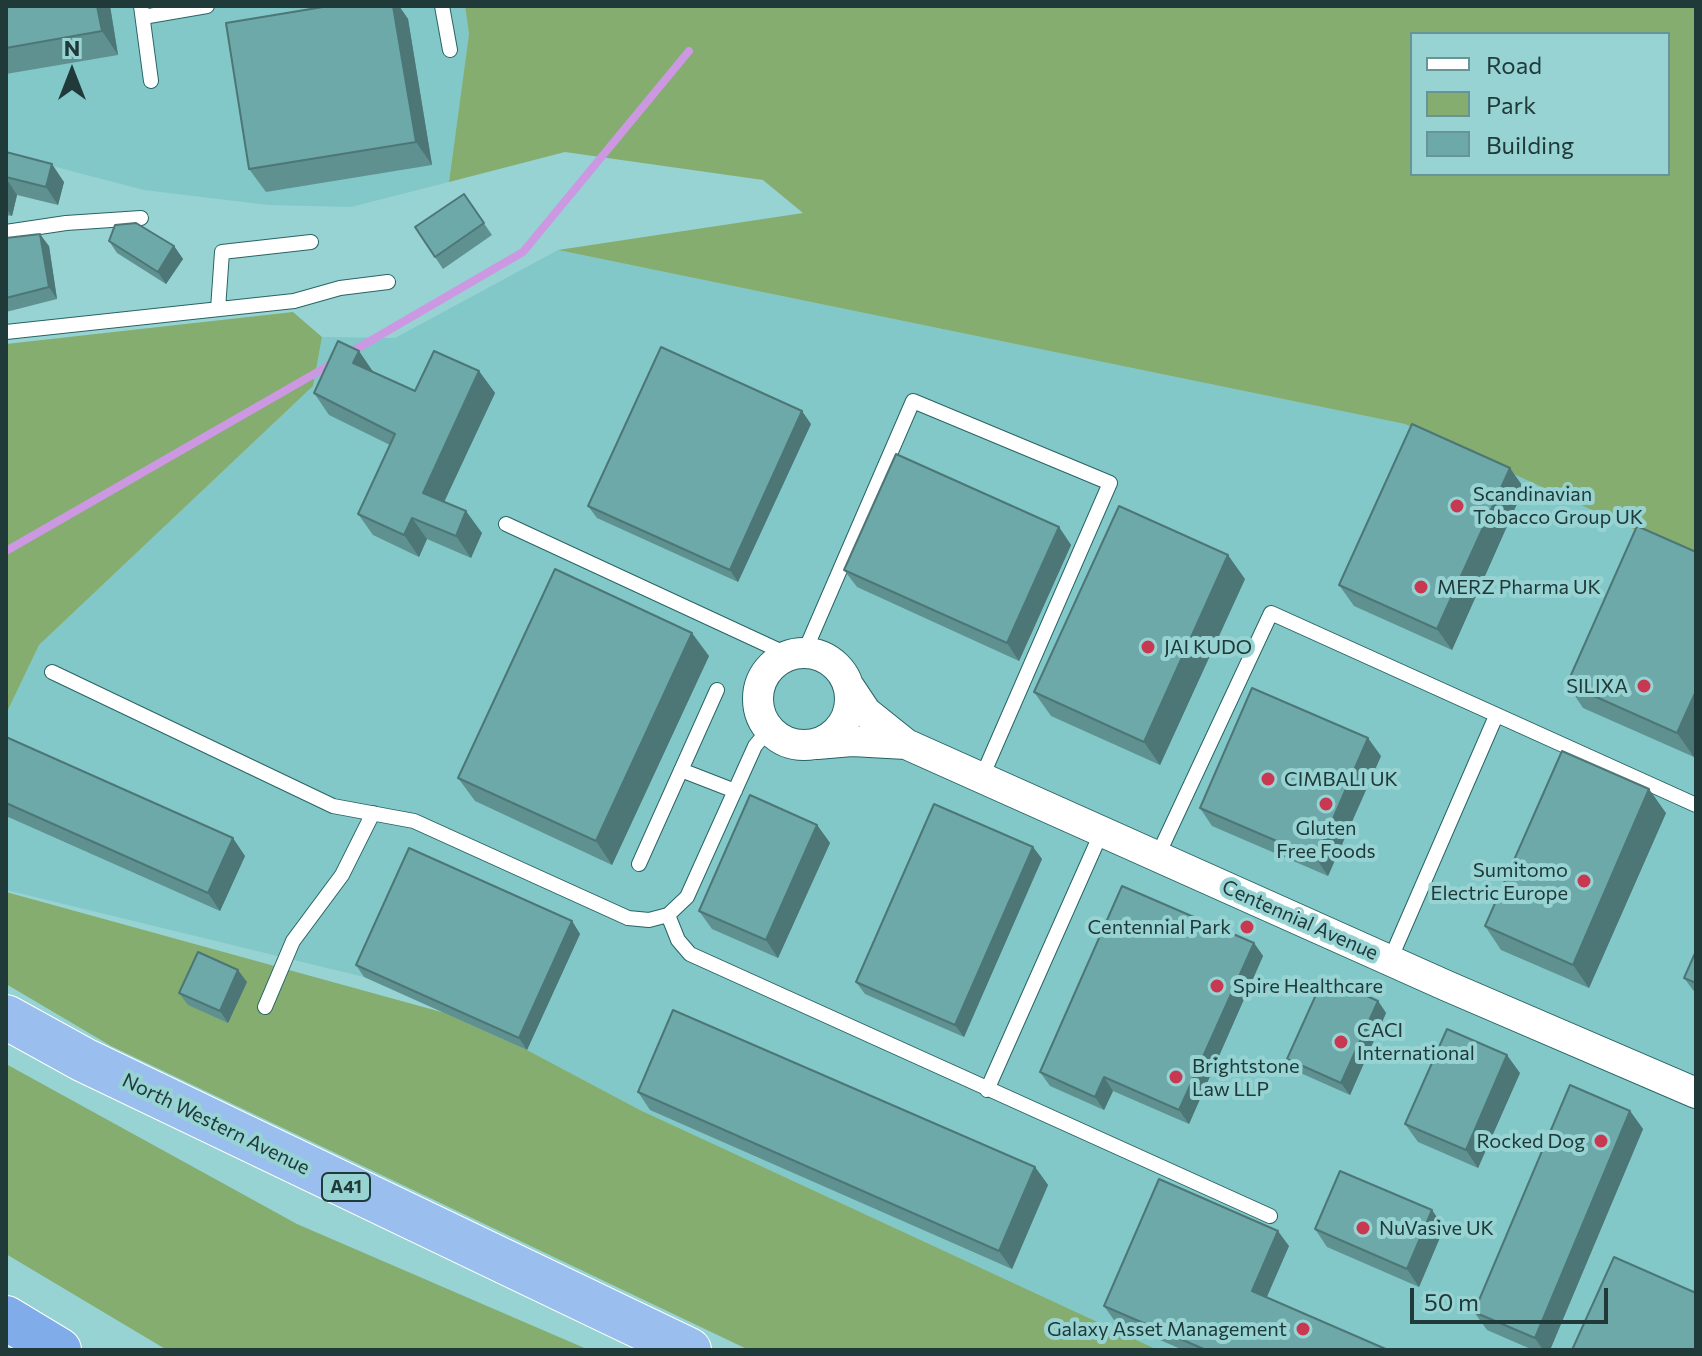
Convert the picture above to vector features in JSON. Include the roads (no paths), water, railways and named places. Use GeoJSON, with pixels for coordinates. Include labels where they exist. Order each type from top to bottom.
{"type":"FeatureCollection","features":[{"type":"Feature","properties":{"kind":"highway","name":"North Western Avenue"},"geometry":{"type":"LineString","coordinates":[[6,1017],[98,1067],[689,1350]]}},
{"type":"Feature","properties":{"kind":"highway"},"geometry":{"type":"LineString","coordinates":[[6,1318],[59,1350]]}},
{"type":"Feature","properties":{"kind":"street"},"geometry":{"type":"LineString","coordinates":[[797,654],[833,662],[866,712],[906,744],[852,741],[790,743],[769,729],[761,717],[760,687],[776,662],[797,654]]}},
{"type":"Feature","properties":{"kind":"street"},"geometry":{"type":"LineString","coordinates":[[814,744],[828,739],[847,717],[850,688]]}},
{"type":"Feature","properties":{"kind":"street","name":"Centennial Avenue"},"geometry":{"type":"LineString","coordinates":[[906,744],[1696,1093]]}},
{"type":"Feature","properties":{"kind":"lane"},"geometry":{"type":"LineString","coordinates":[[151,81],[142,11],[207,6]]}},
{"type":"Feature","properties":{"kind":"lane"},"geometry":{"type":"LineString","coordinates":[[442,6],[450,50]]}},
{"type":"Feature","properties":{"kind":"lane"},"geometry":{"type":"LineString","coordinates":[[6,232],[66,223],[141,218]]}},
{"type":"Feature","properties":{"kind":"lane"},"geometry":{"type":"LineString","coordinates":[[218,309],[222,252],[311,242]]}},
{"type":"Feature","properties":{"kind":"lane"},"geometry":{"type":"LineString","coordinates":[[6,332],[294,301],[340,288],[388,282]]}},
{"type":"Feature","properties":{"kind":"lane"},"geometry":{"type":"LineString","coordinates":[[506,524],[797,654],[913,401],[1110,483],[981,779]]}},
{"type":"Feature","properties":{"kind":"lane"},"geometry":{"type":"LineString","coordinates":[[1157,857],[1271,613],[1696,805]]}},
{"type":"Feature","properties":{"kind":"lane"},"geometry":{"type":"LineString","coordinates":[[52,672],[333,806],[414,821],[628,918],[649,920],[668,915],[687,897],[755,746],[769,729]]}},
{"type":"Feature","properties":{"kind":"lane"},"geometry":{"type":"LineString","coordinates":[[639,864],[717,690]]}},
{"type":"Feature","properties":{"kind":"lane"},"geometry":{"type":"LineString","coordinates":[[1390,960],[1496,716]]}},
{"type":"Feature","properties":{"kind":"lane"},"geometry":{"type":"LineString","coordinates":[[681,770],[735,791]]}},
{"type":"Feature","properties":{"kind":"lane"},"geometry":{"type":"LineString","coordinates":[[265,1007],[293,941],[342,875],[373,813]]}},
{"type":"Feature","properties":{"kind":"lane"},"geometry":{"type":"LineString","coordinates":[[987,1090],[1102,831]]}},
{"type":"Feature","properties":{"kind":"lane"},"geometry":{"type":"LineString","coordinates":[[668,915],[678,940],[690,954],[1270,1216]]}},
{"type":"Feature","properties":{"kind":"waterway"},"geometry":{"type":"LineString","coordinates":[[346,355],[523,252],[689,51]]}},
{"type":"Feature","properties":{"kind":"waterway"},"geometry":{"type":"LineString","coordinates":[[6,551],[335,362]]}},
{"type":"Feature","properties":{"kind":"place","name":"Scandinavian Tobacco Group UK"},"geometry":{"type":"Point","coordinates":[1457,506]}},
{"type":"Feature","properties":{"kind":"place","name":"MERZ Pharma UK"},"geometry":{"type":"Point","coordinates":[1421,587]}},
{"type":"Feature","properties":{"kind":"place","name":"JAI KUDO"},"geometry":{"type":"Point","coordinates":[1148,647]}},
{"type":"Feature","properties":{"kind":"place","name":"SILIXA"},"geometry":{"type":"Point","coordinates":[1644,686]}},
{"type":"Feature","properties":{"kind":"place","name":"CIMBALI UK"},"geometry":{"type":"Point","coordinates":[1268,779]}},
{"type":"Feature","properties":{"kind":"place","name":"Gluten Free Foods"},"geometry":{"type":"Point","coordinates":[1326,804]}},
{"type":"Feature","properties":{"kind":"place","name":"Sumitomo Electric Europe"},"geometry":{"type":"Point","coordinates":[1584,881]}},
{"type":"Feature","properties":{"kind":"place","name":"Centennial Park"},"geometry":{"type":"Point","coordinates":[1247,927]}},
{"type":"Feature","properties":{"kind":"place","name":"Spire Healthcare"},"geometry":{"type":"Point","coordinates":[1217,986]}},
{"type":"Feature","properties":{"kind":"place","name":"CACI International"},"geometry":{"type":"Point","coordinates":[1341,1042]}},
{"type":"Feature","properties":{"kind":"place","name":"Brightstone Law LLP"},"geometry":{"type":"Point","coordinates":[1176,1077]}},
{"type":"Feature","properties":{"kind":"place","name":"Rocked Dog"},"geometry":{"type":"Point","coordinates":[1601,1141]}},
{"type":"Feature","properties":{"kind":"place","name":"NuVasive UK"},"geometry":{"type":"Point","coordinates":[1363,1228]}},
{"type":"Feature","properties":{"kind":"place","name":"Galaxy Asset Management"},"geometry":{"type":"Point","coordinates":[1303,1329]}}]}
